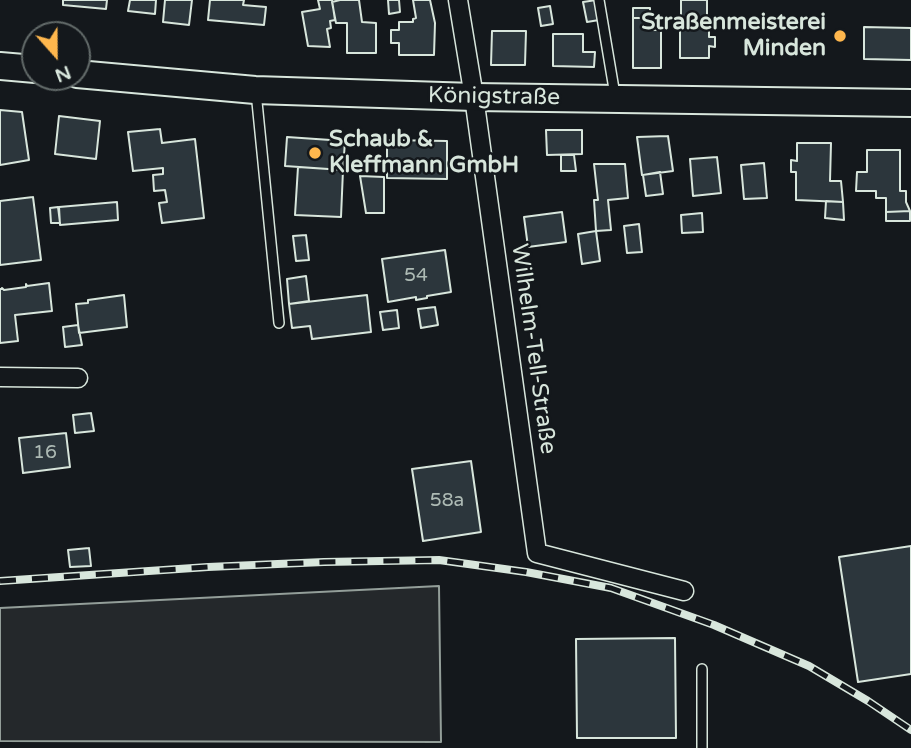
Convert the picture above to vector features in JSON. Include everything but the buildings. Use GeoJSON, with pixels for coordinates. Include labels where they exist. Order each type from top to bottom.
{"type":"FeatureCollection","features":[{"type":"Feature","properties":{"kind":"main road"},"geometry":{"type":"LineString","coordinates":[[0,66],[21,68]]}},
{"type":"Feature","properties":{"kind":"main road","name":"Königstraße"},"geometry":{"type":"LineString","coordinates":[[91,75],[256,90],[474,97],[911,103]]}},
{"type":"Feature","properties":{"kind":"street","name":"Wilhelm-Tell-Straße"},"geometry":{"type":"LineString","coordinates":[[458,0],[474,97],[537,553],[684,591]]}},
{"type":"Feature","properties":{"kind":"street"},"geometry":{"type":"LineString","coordinates":[[0,377],[78,378]]}},
{"type":"Feature","properties":{"kind":"lane"},"geometry":{"type":"LineString","coordinates":[[599,0],[616,99]]}},
{"type":"Feature","properties":{"kind":"lane"},"geometry":{"type":"LineString","coordinates":[[256,90],[279,323]]}},
{"type":"Feature","properties":{"kind":"lane"},"geometry":{"type":"LineString","coordinates":[[702,669],[702,748]]}},
{"type":"Feature","properties":{"kind":"shaded area"},"geometry":{"type":"Polygon","coordinates":[[[439,586],[441,742],[0,741],[0,608],[439,586]]]}},
{"type":"Feature","properties":{"kind":"railway"},"geometry":{"type":"LineString","coordinates":[[0,581],[208,567],[439,560],[526,572],[611,588],[714,625],[809,666],[911,730]]}},
{"type":"Feature","properties":{"kind":"place","name":"Straßenmeisterei Minden"},"geometry":{"type":"Point","coordinates":[840,36]}},
{"type":"Feature","properties":{"kind":"place","name":"Schaub & Kleffmann GmbH"},"geometry":{"type":"Point","coordinates":[315,153]}}]}
